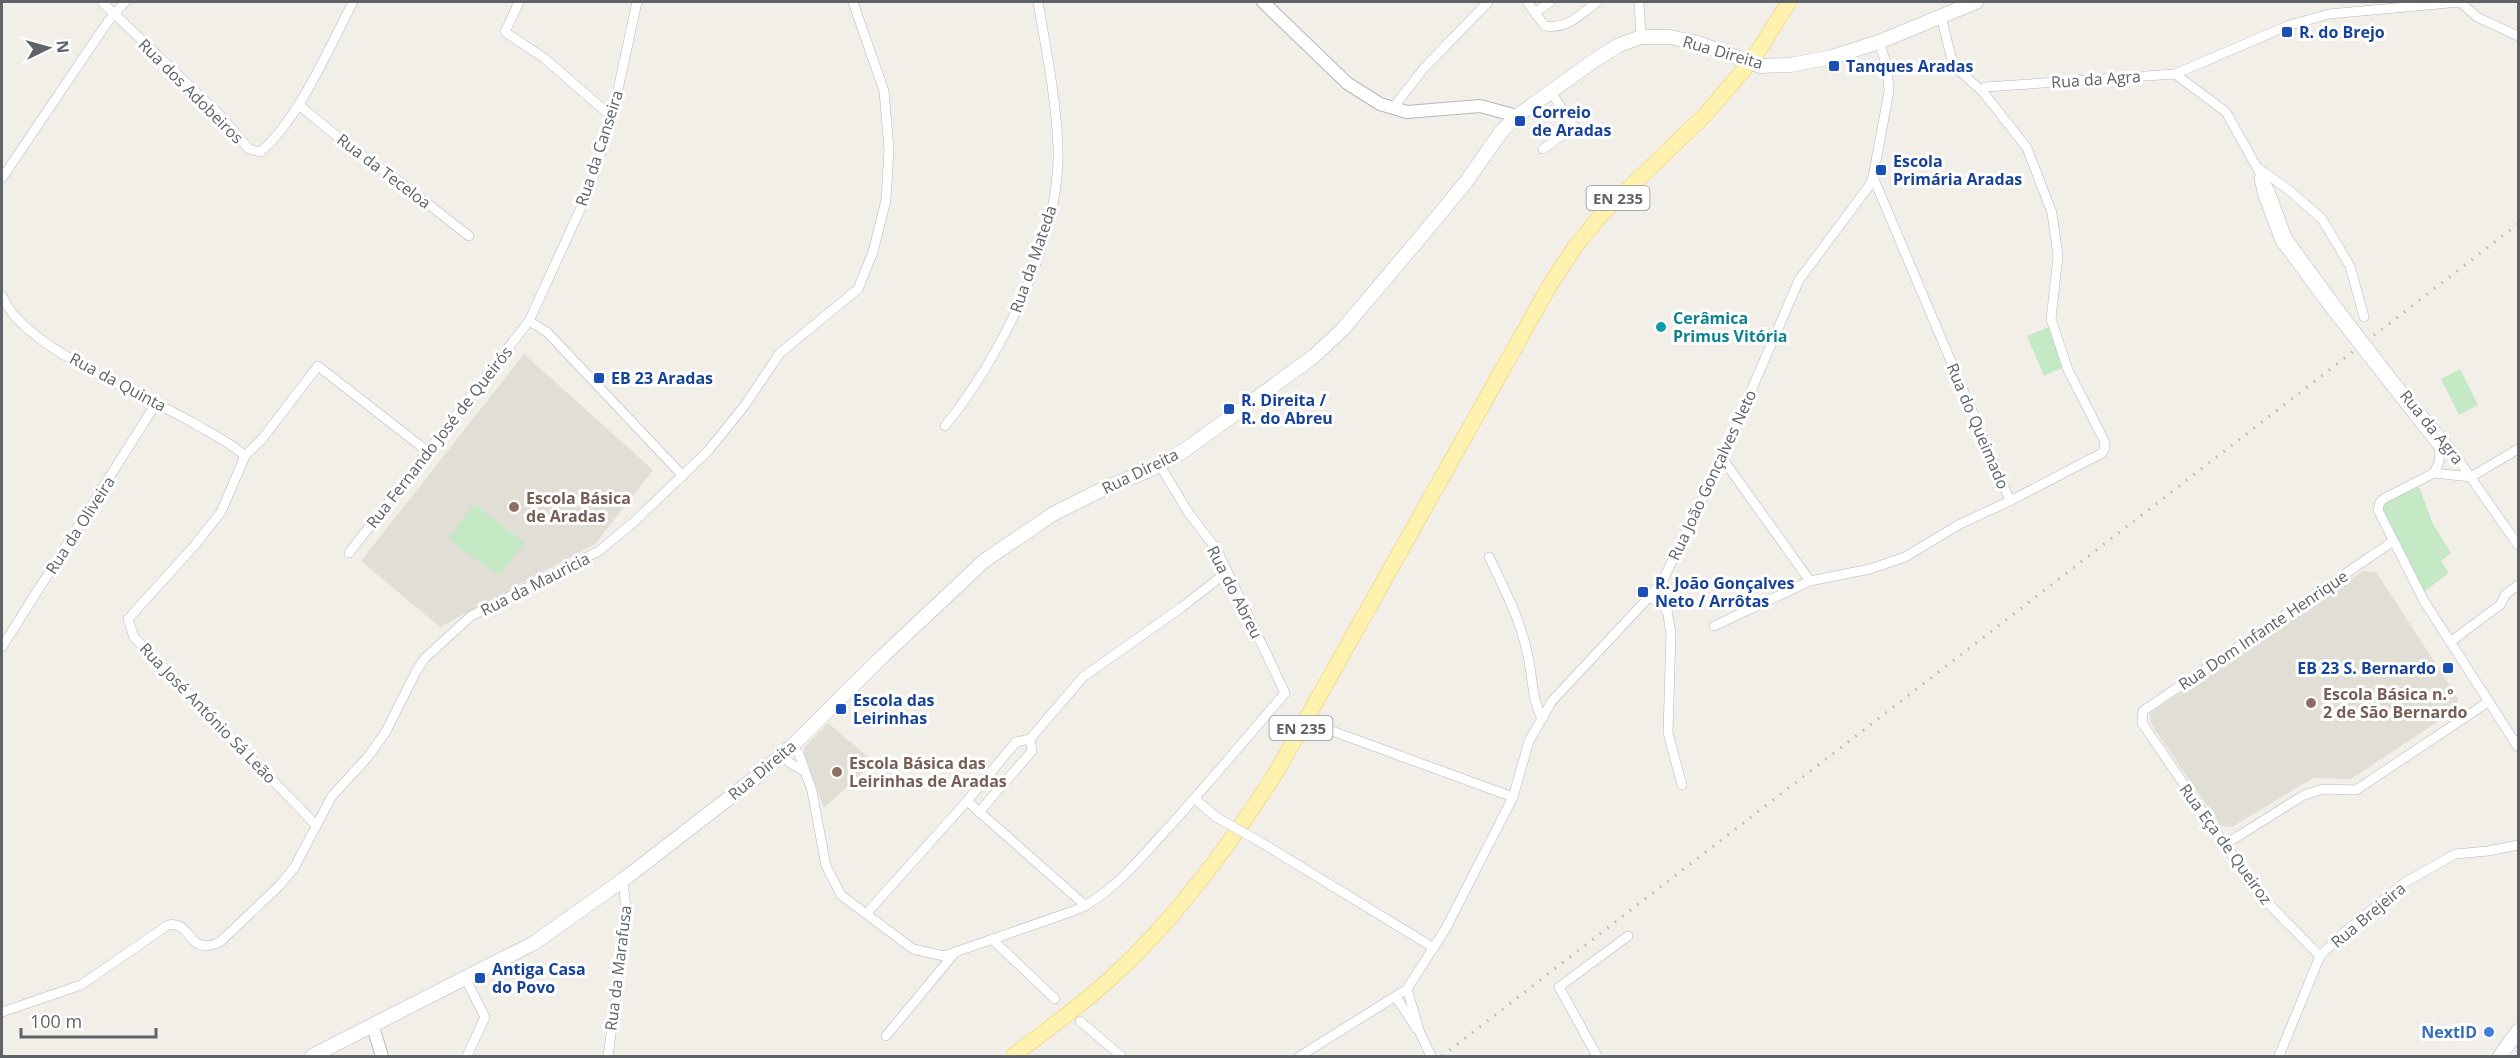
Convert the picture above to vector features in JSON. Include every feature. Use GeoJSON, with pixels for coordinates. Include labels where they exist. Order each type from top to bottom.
{"type":"FeatureCollection","features":[{"type":"Feature","properties":{"kind":"main road","name":"EN 235"},"geometry":{"type":"LineString","coordinates":[[1013,1056],[1109,980],[1161,927],[1235,836],[1277,771],[1504,363],[1575,247],[1604,213],[1704,116],[1757,53],[1789,2]]}},
{"type":"Feature","properties":{"kind":"main road","name":"Rua Direita"},"geometry":{"type":"LineString","coordinates":[[312,1056],[373,1027],[534,943],[623,880],[755,778],[984,561],[1053,514],[1185,450],[1313,357],[1343,329],[1444,209],[1501,132],[1517,116],[1595,60],[1619,45],[1641,37],[1671,37],[1698,43],[1760,66],[1809,62],[1879,42],[1976,2]]}},
{"type":"Feature","properties":{"kind":"main road"},"geometry":{"type":"LineString","coordinates":[[2500,1056],[2518,1031]]}},
{"type":"Feature","properties":{"kind":"street","name":"Rua dos Adobeiros"},"geometry":{"type":"LineString","coordinates":[[102,2],[212,108],[249,149],[260,152],[271,143],[299,105],[353,2]]}},
{"type":"Feature","properties":{"kind":"street"},"geometry":{"type":"LineString","coordinates":[[2,178],[125,2]]}},
{"type":"Feature","properties":{"kind":"street"},"geometry":{"type":"LineString","coordinates":[[519,2],[505,32],[544,58],[612,117]]}},
{"type":"Feature","properties":{"kind":"street","name":"Rua da Canseira"},"geometry":{"type":"LineString","coordinates":[[529,321],[590,188],[612,117],[637,2]]}},
{"type":"Feature","properties":{"kind":"street","name":"Rua da Mauricia"},"geometry":{"type":"LineString","coordinates":[[2,1012],[81,985],[168,925],[180,926],[193,941],[201,946],[209,947],[220,942],[279,886],[294,868],[332,796],[367,758],[385,733],[417,670],[450,634],[471,616],[599,551],[708,451],[745,405],[780,353],[858,289],[873,252],[886,200],[889,149],[881,81],[853,2]]}},
{"type":"Feature","properties":{"kind":"street","name":"Rua da Mateda"},"geometry":{"type":"LineString","coordinates":[[945,426],[967,398],[1012,321],[1045,232],[1055,194],[1058,147],[1052,87],[1038,2]]}},
{"type":"Feature","properties":{"kind":"street"},"geometry":{"type":"LineString","coordinates":[[1263,2],[1347,83],[1380,104],[1407,112],[1480,106],[1517,116]]}},
{"type":"Feature","properties":{"kind":"street"},"geometry":{"type":"LineString","coordinates":[[1393,108],[1424,68],[1488,2]]}},
{"type":"Feature","properties":{"kind":"street"},"geometry":{"type":"LineString","coordinates":[[1527,2],[1545,26],[1556,28],[1565,26],[1598,2]]}},
{"type":"Feature","properties":{"kind":"street"},"geometry":{"type":"LineString","coordinates":[[1535,13],[1550,2]]}},
{"type":"Feature","properties":{"kind":"street"},"geometry":{"type":"LineString","coordinates":[[1639,2],[1641,37]]}},
{"type":"Feature","properties":{"kind":"street"},"geometry":{"type":"LineString","coordinates":[[2175,74],[2287,26],[2329,14],[2460,2],[2477,17],[2518,36]]}},
{"type":"Feature","properties":{"kind":"street"},"geometry":{"type":"LineString","coordinates":[[1941,16],[1956,68],[1983,92],[2027,148],[2052,213],[2058,256],[2051,319],[2068,370],[2106,448],[2102,453],[2010,501]]}},
{"type":"Feature","properties":{"kind":"street","name":"Rua João Gonçalves Neto"},"geometry":{"type":"LineString","coordinates":[[1300,1056],[1407,989],[1434,948],[1513,798],[1529,741],[1552,701],[1664,578],[1722,458],[1799,280],[1869,186],[1873,177],[1889,91],[1887,66],[1879,42]]}},
{"type":"Feature","properties":{"kind":"street","name":"Rua da Agra"},"geometry":{"type":"LineString","coordinates":[[1983,92],[1986,87],[2175,74],[2226,112],[2270,191],[2287,237],[2334,308],[2440,449],[2439,462],[2434,473]]}},
{"type":"Feature","properties":{"kind":"street"},"geometry":{"type":"LineString","coordinates":[[1543,149],[1574,127],[1551,92]]}},
{"type":"Feature","properties":{"kind":"street","name":"Rua da Teceloa"},"geometry":{"type":"LineString","coordinates":[[299,105],[469,236]]}},
{"type":"Feature","properties":{"kind":"street","name":"Rua da Agra"},"geometry":{"type":"LineString","coordinates":[[2256,167],[2289,190],[2322,219],[2350,266],[2364,316]]}},
{"type":"Feature","properties":{"kind":"street","name":"Rua do Queimado"},"geometry":{"type":"LineString","coordinates":[[1714,626],[1810,581],[1870,569],[1905,557],[1960,524],[2010,501],[1873,177]]}},
{"type":"Feature","properties":{"kind":"street","name":"Rua da Quinta"},"geometry":{"type":"LineString","coordinates":[[2,296],[14,316],[39,338],[88,368],[157,402],[234,446],[245,456]]}},
{"type":"Feature","properties":{"kind":"street"},"geometry":{"type":"LineString","coordinates":[[529,321],[547,332],[683,476]]}},
{"type":"Feature","properties":{"kind":"street","name":"Rua Fernando José de Queirós"},"geometry":{"type":"LineString","coordinates":[[349,553],[529,321]]}},
{"type":"Feature","properties":{"kind":"street","name":"Rua José António Sá Leão"},"geometry":{"type":"LineString","coordinates":[[316,825],[134,637],[128,619],[221,512],[245,456],[262,439],[318,366],[427,451]]}},
{"type":"Feature","properties":{"kind":"street","name":"Rua da Agra"},"geometry":{"type":"LineString","coordinates":[[2394,386],[2448,445],[2518,545]]}},
{"type":"Feature","properties":{"kind":"street","name":"Rua da Oliveira"},"geometry":{"type":"LineString","coordinates":[[2,647],[157,402]]}},
{"type":"Feature","properties":{"kind":"street"},"geometry":{"type":"LineString","coordinates":[[2518,449],[2471,477],[2434,473],[2385,498],[2380,502],[2378,510],[2424,602],[2518,747]]}},
{"type":"Feature","properties":{"kind":"street"},"geometry":{"type":"LineString","coordinates":[[1722,458],[1810,581]]}},
{"type":"Feature","properties":{"kind":"street","name":"Rua do Abreu"},"geometry":{"type":"LineString","coordinates":[[1159,464],[1188,512],[1217,550],[1285,693],[1195,799]]}},
{"type":"Feature","properties":{"kind":"street","name":"Rua Dom Infante Henrique"},"geometry":{"type":"LineString","coordinates":[[2142,723],[2143,711],[2392,542]]}},
{"type":"Feature","properties":{"kind":"street"},"geometry":{"type":"LineString","coordinates":[[1489,557],[1512,606],[1527,651],[1535,705],[1542,718]]}},
{"type":"Feature","properties":{"kind":"street"},"geometry":{"type":"LineString","coordinates":[[866,914],[967,801],[1016,742],[1030,739],[1083,677],[1227,572]]}},
{"type":"Feature","properties":{"kind":"street"},"geometry":{"type":"LineString","coordinates":[[2450,642],[2500,605],[2506,594],[2518,585]]}},
{"type":"Feature","properties":{"kind":"street"},"geometry":{"type":"LineString","coordinates":[[1650,596],[1667,610],[1671,634],[1668,732],[1682,785]]}},
{"type":"Feature","properties":{"kind":"street"},"geometry":{"type":"LineString","coordinates":[[2224,845],[2304,795],[2322,789],[2356,790],[2488,702]]}},
{"type":"Feature","properties":{"kind":"street","name":"Rua Eça de Queiroz"},"geometry":{"type":"LineString","coordinates":[[2142,723],[2259,894],[2320,956]]}},
{"type":"Feature","properties":{"kind":"street"},"geometry":{"type":"LineString","coordinates":[[1332,731],[1513,798]]}},
{"type":"Feature","properties":{"kind":"street"},"geometry":{"type":"LineString","coordinates":[[979,812],[1032,751],[1030,739]]}},
{"type":"Feature","properties":{"kind":"street"},"geometry":{"type":"LineString","coordinates":[[787,750],[799,754],[817,813],[826,866],[842,895],[913,949],[944,956],[1086,906],[1118,882],[1195,799],[1216,817],[1434,948]]}},
{"type":"Feature","properties":{"kind":"street"},"geometry":{"type":"LineString","coordinates":[[967,801],[1086,906]]}},
{"type":"Feature","properties":{"kind":"street","name":"Rua Brejeira"},"geometry":{"type":"LineString","coordinates":[[2279,1056],[2320,956],[2341,935],[2404,883],[2454,854],[2488,851],[2518,844]]}},
{"type":"Feature","properties":{"kind":"street","name":"Rua da Marafusa"},"geometry":{"type":"LineString","coordinates":[[608,1056],[627,919],[623,880]]}},
{"type":"Feature","properties":{"kind":"street"},"geometry":{"type":"LineString","coordinates":[[1597,1056],[1560,987],[1628,936]]}},
{"type":"Feature","properties":{"kind":"street"},"geometry":{"type":"LineString","coordinates":[[992,939],[1055,999]]}},
{"type":"Feature","properties":{"kind":"street"},"geometry":{"type":"LineString","coordinates":[[886,1036],[949,958],[958,951]]}},
{"type":"Feature","properties":{"kind":"street"},"geometry":{"type":"LineString","coordinates":[[465,978],[485,1017],[467,1056]]}},
{"type":"Feature","properties":{"kind":"street"},"geometry":{"type":"LineString","coordinates":[[1407,989],[1420,1033]]}},
{"type":"Feature","properties":{"kind":"street"},"geometry":{"type":"LineString","coordinates":[[1396,998],[1420,1033],[1431,1056]]}},
{"type":"Feature","properties":{"kind":"street"},"geometry":{"type":"LineString","coordinates":[[1080,1021],[1121,1056]]}},
{"type":"Feature","properties":{"kind":"street"},"geometry":{"type":"LineString","coordinates":[[373,1027],[382,1056]]}},
{"type":"Feature","properties":{"kind":"shaded area","name":"Escola Básica de Aradas"},"geometry":{"type":"Polygon","coordinates":[[[524,354],[653,470],[595,544],[440,627],[361,561],[524,354]]]}},
{"type":"Feature","properties":{"kind":"shaded area","name":"Escola Básica n.º 2 de São Bernardo"},"geometry":{"type":"Polygon","coordinates":[[[2363,571],[2376,572],[2458,698],[2457,709],[2351,779],[2313,778],[2232,827],[2221,826],[2151,724],[2150,713],[2363,571]]]}},
{"type":"Feature","properties":{"kind":"shaded area","name":"Escola Básica das Leirinhas de Aradas"},"geometry":{"type":"Polygon","coordinates":[[[828,723],[874,762],[824,808],[804,754],[804,748],[828,723]]]}},
{"type":"Feature","properties":{"kind":"green space"},"geometry":{"type":"Polygon","coordinates":[[[2049,327],[2062,368],[2044,376],[2027,336],[2049,327]]]}},
{"type":"Feature","properties":{"kind":"green space"},"geometry":{"type":"Polygon","coordinates":[[[2460,369],[2478,405],[2459,415],[2441,379],[2460,369]]]}},
{"type":"Feature","properties":{"kind":"green space"},"geometry":{"type":"Polygon","coordinates":[[[2419,487],[2433,524],[2451,553],[2441,561],[2449,573],[2422,593],[2382,511],[2384,501],[2419,487]]]}},
{"type":"Feature","properties":{"kind":"green space"},"geometry":{"type":"Polygon","coordinates":[[[474,504],[525,543],[499,576],[448,539],[474,504]]]}},
{"type":"Feature","properties":{"kind":"railway"},"geometry":{"type":"LineString","coordinates":[[1442,1056],[2518,224]]}},
{"type":"Feature","properties":{"kind":"place","name":"R. do Brejo"},"geometry":{"type":"Point","coordinates":[2287,32]}},
{"type":"Feature","properties":{"kind":"place","name":"Tanques Aradas"},"geometry":{"type":"Point","coordinates":[1834,66]}},
{"type":"Feature","properties":{"kind":"place","name":"Correio de Aradas"},"geometry":{"type":"Point","coordinates":[1520,121]}},
{"type":"Feature","properties":{"kind":"place","name":"Escola Primária Aradas"},"geometry":{"type":"Point","coordinates":[1881,170]}},
{"type":"Feature","properties":{"kind":"place","name":"Cerâmica Primus Vitória"},"geometry":{"type":"Point","coordinates":[1661,327]}},
{"type":"Feature","properties":{"kind":"place","name":"EB 23 Aradas"},"geometry":{"type":"Point","coordinates":[599,378]}},
{"type":"Feature","properties":{"kind":"place","name":"R. Direita / R. do Abreu"},"geometry":{"type":"Point","coordinates":[1229,409]}},
{"type":"Feature","properties":{"kind":"place","name":"Escola Básica de Aradas"},"geometry":{"type":"Point","coordinates":[514,507]}},
{"type":"Feature","properties":{"kind":"place","name":"R. João Gonçalves Neto / Arrôtas"},"geometry":{"type":"Point","coordinates":[1643,592]}},
{"type":"Feature","properties":{"kind":"place","name":"EB 23 S. Bernardo"},"geometry":{"type":"Point","coordinates":[2448,668]}},
{"type":"Feature","properties":{"kind":"place","name":"Escola Básica n.º 2 de São Bernardo"},"geometry":{"type":"Point","coordinates":[2311,703]}},
{"type":"Feature","properties":{"kind":"place","name":"Escola das Leirinhas"},"geometry":{"type":"Point","coordinates":[841,709]}},
{"type":"Feature","properties":{"kind":"place","name":"Escola Básica das Leirinhas de Aradas"},"geometry":{"type":"Point","coordinates":[837,772]}},
{"type":"Feature","properties":{"kind":"place","name":"Antiga Casa do Povo"},"geometry":{"type":"Point","coordinates":[480,978]}},
{"type":"Feature","properties":{"kind":"place","name":"NextID"},"geometry":{"type":"Point","coordinates":[2489,1032]}}]}
